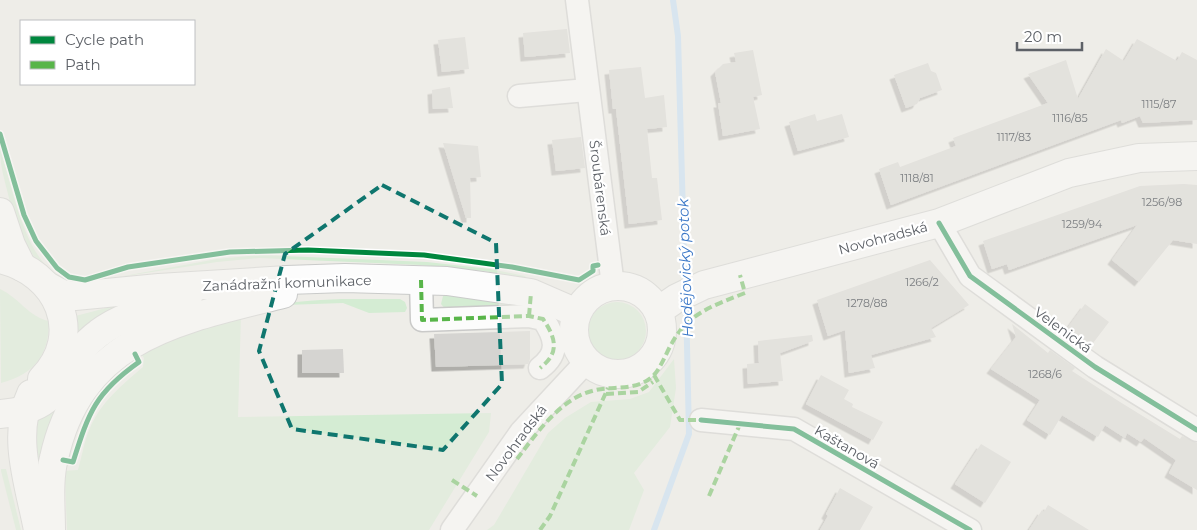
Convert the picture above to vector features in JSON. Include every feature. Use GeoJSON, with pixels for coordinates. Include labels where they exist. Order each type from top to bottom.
{"type":"FeatureCollection","features":[{"type":"Feature","properties":{"kind":"main road","name":"Novohradská"},"geometry":{"type":"LineString","coordinates":[[667,304],[704,285],[939,223],[1069,173],[1139,158],[1197,156]]}},
{"type":"Feature","properties":{"kind":"main road"},"geometry":{"type":"LineString","coordinates":[[0,212],[11,245],[7,267]]}},
{"type":"Feature","properties":{"kind":"main road","name":"Zanádražní komunikace"},"geometry":{"type":"LineString","coordinates":[[7,267],[19,284],[41,304],[62,294],[75,296],[111,294],[159,288],[345,278],[446,281],[530,304],[577,313]]}},
{"type":"Feature","properties":{"kind":"main road"},"geometry":{"type":"LineString","coordinates":[[51,530],[53,459],[61,435],[73,406],[88,382],[109,360],[130,344],[164,327],[212,312],[345,278]]}},
{"type":"Feature","properties":{"kind":"main road"},"geometry":{"type":"LineString","coordinates":[[20,404],[45,401],[60,388],[86,343],[120,320],[220,286]]}},
{"type":"Feature","properties":{"kind":"main road"},"geometry":{"type":"LineString","coordinates":[[622,286],[639,291],[667,304],[662,335],[656,352],[643,366],[620,374],[608,373],[587,361],[579,351],[574,326],[577,313],[588,298],[604,288],[622,286]]}},
{"type":"Feature","properties":{"kind":"main road"},"geometry":{"type":"LineString","coordinates":[[20,404],[48,373],[57,358],[63,342],[64,326],[55,298]]}},
{"type":"Feature","properties":{"kind":"main road"},"geometry":{"type":"LineString","coordinates":[[0,398],[22,393],[20,404],[23,460],[38,530]]}},
{"type":"Feature","properties":{"kind":"main road"},"geometry":{"type":"LineString","coordinates":[[0,430],[23,460]]}},
{"type":"Feature","properties":{"kind":"street","name":"Šroubárenská"},"geometry":{"type":"LineString","coordinates":[[577,0],[613,286]]}},
{"type":"Feature","properties":{"kind":"street"},"geometry":{"type":"LineString","coordinates":[[519,96],[587,90]]}},
{"type":"Feature","properties":{"kind":"street","name":"Velenická"},"geometry":{"type":"LineString","coordinates":[[939,223],[970,276],[1095,367],[1197,430]]}},
{"type":"Feature","properties":{"kind":"street"},"geometry":{"type":"LineString","coordinates":[[421,280],[422,320],[530,304],[554,337],[550,360],[540,368]]}},
{"type":"Feature","properties":{"kind":"street","name":"Novohradská"},"geometry":{"type":"LineString","coordinates":[[452,530],[521,432],[587,361]]}},
{"type":"Feature","properties":{"kind":"street","name":"Kaštanová"},"geometry":{"type":"LineString","coordinates":[[701,420],[794,430],[970,530]]}},
{"type":"Feature","properties":{"kind":"highlighted area"},"geometry":{"type":"Polygon","coordinates":[[[382,185],[496,243],[502,384],[443,450],[292,429],[259,351],[285,254],[382,185]]]}},
{"type":"Feature","properties":{"kind":"green space"},"geometry":{"type":"Polygon","coordinates":[[[0,149],[20,216],[34,249],[44,263],[55,274],[67,280],[98,285],[79,286],[63,282],[49,273],[37,261],[20,231],[14,214],[3,174],[0,149]]]}},
{"type":"Feature","properties":{"kind":"green space"},"geometry":{"type":"Polygon","coordinates":[[[260,255],[427,262],[490,269],[525,276],[527,279],[484,271],[421,265],[259,258],[217,262],[113,278],[217,259],[260,255]]]}},
{"type":"Feature","properties":{"kind":"green space"},"geometry":{"type":"Polygon","coordinates":[[[0,289],[36,316],[49,321],[46,344],[43,354],[37,362],[31,369],[1,383],[0,289]]]}},
{"type":"Feature","properties":{"kind":"green space"},"geometry":{"type":"Polygon","coordinates":[[[443,296],[512,302],[522,306],[446,310],[441,304],[443,296]]]}},
{"type":"Feature","properties":{"kind":"green space"},"geometry":{"type":"Polygon","coordinates":[[[342,299],[400,299],[405,302],[407,308],[405,312],[369,313],[343,303],[285,305],[241,315],[238,417],[491,413],[489,432],[429,530],[67,530],[65,479],[60,479],[61,471],[78,470],[88,433],[100,410],[127,380],[143,367],[144,358],[139,351],[161,338],[210,318],[264,306],[342,299]]]}},
{"type":"Feature","properties":{"kind":"green space"},"geometry":{"type":"Polygon","coordinates":[[[611,302],[623,302],[638,310],[646,325],[646,337],[638,352],[623,360],[611,360],[596,352],[588,337],[588,325],[596,310],[611,302]]]}},
{"type":"Feature","properties":{"kind":"green space"},"geometry":{"type":"Polygon","coordinates":[[[125,303],[72,344],[68,318],[125,303]]]}},
{"type":"Feature","properties":{"kind":"green space"},"geometry":{"type":"Polygon","coordinates":[[[162,314],[57,409],[46,435],[37,469],[31,417],[93,348],[162,314]]]}},
{"type":"Feature","properties":{"kind":"green space"},"geometry":{"type":"Polygon","coordinates":[[[674,359],[676,388],[670,427],[634,473],[644,490],[629,530],[487,530],[494,525],[548,433],[565,418],[591,402],[630,399],[649,392],[674,359]]]}},
{"type":"Feature","properties":{"kind":"green space"},"geometry":{"type":"Polygon","coordinates":[[[1,469],[6,469],[21,530],[16,530],[1,471],[1,469]]]}},
{"type":"Feature","properties":{"kind":"building"},"geometry":{"type":"Polygon","coordinates":[[[567,29],[570,53],[525,57],[523,33],[567,29]]]}},
{"type":"Feature","properties":{"kind":"building"},"geometry":{"type":"Polygon","coordinates":[[[465,37],[469,69],[442,72],[438,40],[465,37]]]}},
{"type":"Feature","properties":{"kind":"building"},"geometry":{"type":"Polygon","coordinates":[[[1137,39],[1177,61],[1182,52],[1197,60],[1197,120],[1143,123],[1140,116],[1122,123],[1121,120],[891,205],[879,169],[898,162],[900,167],[956,146],[953,138],[1048,103],[1028,74],[1066,60],[1078,99],[1106,49],[1124,61],[1137,39]]]}},
{"type":"Feature","properties":{"kind":"building"},"geometry":{"type":"Polygon","coordinates":[[[753,50],[762,95],[753,97],[760,129],[723,136],[718,103],[721,103],[715,72],[723,64],[736,62],[734,53],[753,50]]]}},
{"type":"Feature","properties":{"kind":"building"},"geometry":{"type":"Polygon","coordinates":[[[928,63],[931,71],[936,73],[942,90],[920,98],[917,104],[906,108],[894,75],[928,63]]]}},
{"type":"Feature","properties":{"kind":"building"},"geometry":{"type":"Polygon","coordinates":[[[641,67],[645,98],[664,95],[667,127],[647,129],[652,178],[657,178],[662,220],[629,224],[616,109],[613,109],[609,70],[641,67]]]}},
{"type":"Feature","properties":{"kind":"building"},"geometry":{"type":"Polygon","coordinates":[[[450,87],[453,108],[433,109],[432,90],[450,87]]]}},
{"type":"Feature","properties":{"kind":"building"},"geometry":{"type":"Polygon","coordinates":[[[815,114],[817,121],[842,114],[849,137],[798,151],[789,122],[815,114]]]}},
{"type":"Feature","properties":{"kind":"building"},"geometry":{"type":"Polygon","coordinates":[[[581,137],[585,168],[556,171],[552,140],[581,137]]]}},
{"type":"Feature","properties":{"kind":"building"},"geometry":{"type":"Polygon","coordinates":[[[443,143],[478,146],[481,177],[470,178],[471,218],[466,218],[443,143]]]}},
{"type":"Feature","properties":{"kind":"building"},"geometry":{"type":"Polygon","coordinates":[[[1197,185],[1197,244],[1173,240],[1139,282],[1112,260],[1137,225],[1009,270],[1007,264],[992,269],[983,241],[1140,186],[1197,185]]]}},
{"type":"Feature","properties":{"kind":"building"},"geometry":{"type":"Polygon","coordinates":[[[930,260],[969,305],[931,328],[936,337],[871,355],[875,368],[849,373],[845,330],[828,336],[817,300],[930,260]]]}},
{"type":"Feature","properties":{"kind":"building"},"geometry":{"type":"Polygon","coordinates":[[[1085,304],[1109,322],[1090,347],[1066,330],[1085,304]]]}},
{"type":"Feature","properties":{"kind":"building"},"geometry":{"type":"Polygon","coordinates":[[[1012,324],[1048,353],[1050,350],[1075,368],[1072,371],[1120,402],[1180,439],[1182,436],[1197,443],[1197,490],[1169,473],[1176,460],[1144,438],[1141,442],[1127,433],[1125,438],[1105,425],[1098,437],[1062,415],[1050,435],[1027,420],[1040,400],[991,369],[1016,337],[1012,324]]]}},
{"type":"Feature","properties":{"kind":"building"},"geometry":{"type":"Polygon","coordinates":[[[530,331],[530,359],[528,364],[436,367],[434,334],[530,331]]]}},
{"type":"Feature","properties":{"kind":"building"},"geometry":{"type":"Polygon","coordinates":[[[812,335],[813,341],[780,353],[783,381],[748,384],[747,364],[759,363],[758,341],[812,335]]]}},
{"type":"Feature","properties":{"kind":"building"},"geometry":{"type":"Polygon","coordinates":[[[343,349],[344,373],[302,373],[302,350],[343,349]]]}},
{"type":"Feature","properties":{"kind":"building"},"geometry":{"type":"Polygon","coordinates":[[[821,375],[849,390],[844,399],[853,404],[852,407],[883,422],[873,440],[806,404],[821,375]]]}},
{"type":"Feature","properties":{"kind":"building"},"geometry":{"type":"Polygon","coordinates":[[[981,444],[1011,462],[985,503],[955,484],[981,444]]]}},
{"type":"Feature","properties":{"kind":"building"},"geometry":{"type":"Polygon","coordinates":[[[840,488],[873,507],[860,530],[820,530],[828,516],[826,514],[840,488]]]}},
{"type":"Feature","properties":{"kind":"building"},"geometry":{"type":"Polygon","coordinates":[[[1048,505],[1089,530],[1029,530],[1042,510],[1044,512],[1048,505]]]}},
{"type":"Feature","properties":{"kind":"waterway","name":"Hodějovický potok"},"geometry":{"type":"LineString","coordinates":[[673,0],[678,36],[685,286]]}},
{"type":"Feature","properties":{"kind":"waterway","name":"Hodějovický potok"},"geometry":{"type":"LineString","coordinates":[[654,530],[689,434],[686,301]]}},
{"type":"Feature","properties":{"kind":"marked path"},"geometry":{"type":"LineString","coordinates":[[517,459],[532,439],[559,409],[569,401],[580,395],[600,389],[639,384],[653,376],[686,324],[703,311],[745,293],[740,275]]}},
{"type":"Feature","properties":{"kind":"marked path"},"geometry":{"type":"LineString","coordinates":[[421,280],[422,320],[529,316],[543,319],[551,333],[554,345],[551,357],[540,368]]}},
{"type":"Feature","properties":{"kind":"marked path"},"geometry":{"type":"LineString","coordinates":[[529,316],[531,293]]}},
{"type":"Feature","properties":{"kind":"marked path"},"geometry":{"type":"LineString","coordinates":[[654,375],[680,420],[701,420]]}},
{"type":"Feature","properties":{"kind":"marked path"},"geometry":{"type":"LineString","coordinates":[[606,394],[638,392],[653,382]]}},
{"type":"Feature","properties":{"kind":"marked path"},"geometry":{"type":"LineString","coordinates":[[540,530],[550,516],[608,388]]}},
{"type":"Feature","properties":{"kind":"marked path"},"geometry":{"type":"LineString","coordinates":[[709,496],[740,424]]}},
{"type":"Feature","properties":{"kind":"marked path"},"geometry":{"type":"LineString","coordinates":[[452,480],[477,496]]}},
{"type":"Feature","properties":{"kind":"cycle path"},"geometry":{"type":"LineString","coordinates":[[0,134],[24,215],[36,241],[57,268],[69,277],[85,280],[128,267],[230,252],[308,250],[424,255],[512,267],[579,280],[593,271],[593,266],[598,265]]}},
{"type":"Feature","properties":{"kind":"cycle path"},"geometry":{"type":"LineString","coordinates":[[939,223],[970,276],[1095,367],[1197,430]]}},
{"type":"Feature","properties":{"kind":"cycle path"},"geometry":{"type":"LineString","coordinates":[[63,460],[73,462],[89,417],[103,394],[112,384],[139,362],[135,354]]}},
{"type":"Feature","properties":{"kind":"cycle path"},"geometry":{"type":"LineString","coordinates":[[701,420],[794,429],[970,530]]}}]}
